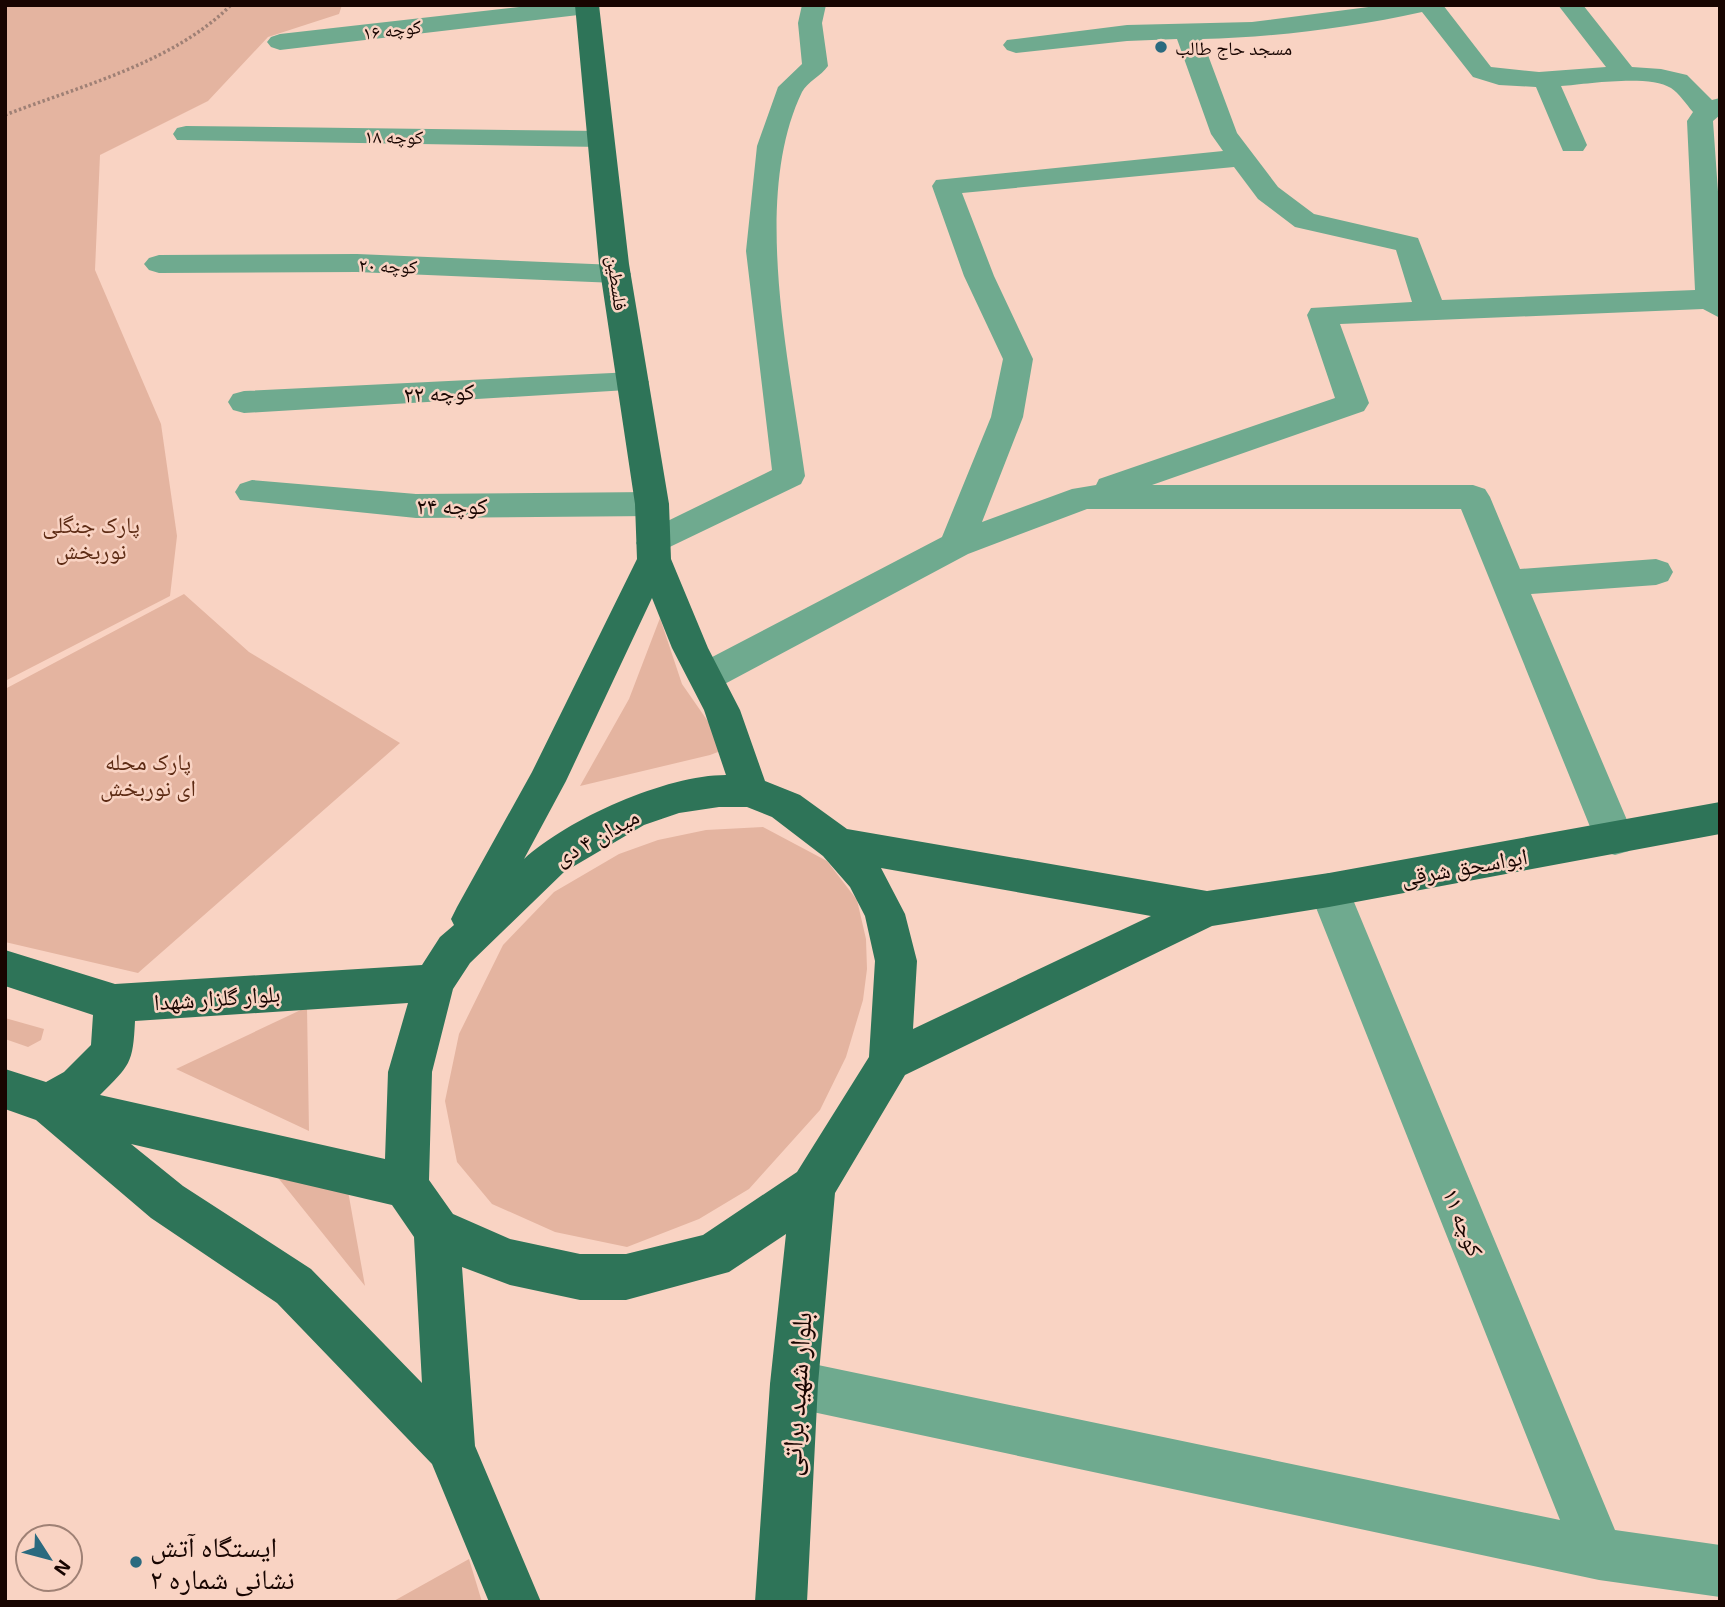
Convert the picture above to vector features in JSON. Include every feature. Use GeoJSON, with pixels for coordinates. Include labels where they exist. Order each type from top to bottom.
{"type":"FeatureCollection","features":[{"type":"Feature","properties":{"kind":"main road","name":"فلسطین"},"geometry":{"type":"LineString","coordinates":[[587,6],[616,274],[652,504],[654,551]]}},
{"type":"Feature","properties":{"kind":"main road"},"geometry":{"type":"LineString","coordinates":[[654,551],[690,648],[722,710],[750,791]]}},
{"type":"Feature","properties":{"kind":"main road"},"geometry":{"type":"LineString","coordinates":[[5,1089],[50,1104],[405,1186],[410,1072],[444,967],[547,781],[654,551]]}},
{"type":"Feature","properties":{"kind":"main road","name":"میدان ۴ دی"},"geometry":{"type":"LineString","coordinates":[[405,1186],[437,1230],[465,1245],[510,1262],[580,1278],[626,1277],[713,1256],[813,1188],[890,1062],[896,961],[885,914],[864,876],[837,844],[786,806],[750,791],[678,797],[630,814],[550,860],[444,967]]}},
{"type":"Feature","properties":{"kind":"main road","name":"ابواسحق شرقی"},"geometry":{"type":"LineString","coordinates":[[890,1062],[1207,909],[1329,890],[1720,818]]}},
{"type":"Feature","properties":{"kind":"main road","name":"ابواسحق شرقی"},"geometry":{"type":"LineString","coordinates":[[837,844],[1207,909]]}},
{"type":"Feature","properties":{"kind":"main road","name":"بلوار گلزار شهدا"},"geometry":{"type":"LineString","coordinates":[[5,968],[115,1003],[444,967]]}},
{"type":"Feature","properties":{"kind":"main road"},"geometry":{"type":"LineString","coordinates":[[50,1104],[79,1086],[112,1054],[115,1003]]}},
{"type":"Feature","properties":{"kind":"main road"},"geometry":{"type":"LineString","coordinates":[[50,1104],[167,1202],[294,1286],[450,1447]]}},
{"type":"Feature","properties":{"kind":"main road","name":"بلوار شهید براتی"},"geometry":{"type":"LineString","coordinates":[[781,1602],[794,1384],[813,1188]]}},
{"type":"Feature","properties":{"kind":"main road"},"geometry":{"type":"LineString","coordinates":[[437,1230],[450,1447],[514,1602]]}},
{"type":"Feature","properties":{"kind":"street"},"geometry":{"type":"LineString","coordinates":[[654,551],[789,476],[760,251],[771,146],[791,87],[815,66],[810,23],[814,5]]}},
{"type":"Feature","properties":{"kind":"street"},"geometry":{"type":"LineString","coordinates":[[706,677],[956,545],[1353,403],[1322,316],[1430,310],[1715,303],[1700,121],[1714,108],[1674,80],[1623,72],[1545,78],[1498,78],[1482,72],[1430,5]]}},
{"type":"Feature","properties":{"kind":"street"},"geometry":{"type":"LineString","coordinates":[[1570,5],[1623,72]]}},
{"type":"Feature","properties":{"kind":"street","name":"کوچه ۱۶"},"geometry":{"type":"LineString","coordinates":[[280,42],[587,6]]}},
{"type":"Feature","properties":{"kind":"street"},"geometry":{"type":"LineString","coordinates":[[1016,45],[1105,25],[1185,31],[1252,30],[1408,7]]}},
{"type":"Feature","properties":{"kind":"street"},"geometry":{"type":"LineString","coordinates":[[1185,31],[1201,64],[1224,134],[1268,193],[1305,221],[1408,244],[1430,310]]}},
{"type":"Feature","properties":{"kind":"street"},"geometry":{"type":"LineString","coordinates":[[1545,78],[1573,145]]}},
{"type":"Feature","properties":{"kind":"street","name":"کوچه ۱۸"},"geometry":{"type":"LineString","coordinates":[[186,134],[601,139]]}},
{"type":"Feature","properties":{"kind":"street"},"geometry":{"type":"LineString","coordinates":[[956,545],[1007,417],[1018,359],[979,276],[946,186],[1240,158]]}},
{"type":"Feature","properties":{"kind":"street","name":"کوچه ۲۰"},"geometry":{"type":"LineString","coordinates":[[159,264],[357,263],[616,274]]}},
{"type":"Feature","properties":{"kind":"street","name":"کوچه ۲۲"},"geometry":{"type":"LineString","coordinates":[[244,402],[633,382]]}},
{"type":"Feature","properties":{"kind":"street","name":"کوچه ۲۴"},"geometry":{"type":"LineString","coordinates":[[252,492],[416,506],[652,504]]}},
{"type":"Feature","properties":{"kind":"street"},"geometry":{"type":"LineString","coordinates":[[1084,497],[1473,497],[1615,839]]}},
{"type":"Feature","properties":{"kind":"street"},"geometry":{"type":"LineString","coordinates":[[1510,583],[1656,572]]}},
{"type":"Feature","properties":{"kind":"street","name":"کوچه ۱۱"},"geometry":{"type":"LineString","coordinates":[[1329,890],[1599,1554]]}},
{"type":"Feature","properties":{"kind":"street"},"geometry":{"type":"LineString","coordinates":[[794,1384],[1599,1554],[1720,1571]]}},
{"type":"Feature","properties":{"kind":"path"},"geometry":{"type":"LineString","coordinates":[[5,115],[187,41],[225,14],[231,5]]}},
{"type":"Feature","properties":{"kind":"green space","name":"پارک جنگلی نوربخش"},"geometry":{"type":"Polygon","coordinates":[[[5,5],[342,5],[339,14],[268,37],[208,101],[100,155],[95,270],[161,424],[177,536],[170,596],[5,681],[5,5]]]}},
{"type":"Feature","properties":{"kind":"green space","name":"پارک محله ای نوربخش"},"geometry":{"type":"Polygon","coordinates":[[[184,594],[249,652],[400,743],[138,973],[5,942],[5,689],[184,594]]]}},
{"type":"Feature","properties":{"kind":"green space"},"geometry":{"type":"Polygon","coordinates":[[[660,618],[682,684],[723,743],[718,752],[710,755],[580,786],[629,699],[660,618]]]}},
{"type":"Feature","properties":{"kind":"green space"},"geometry":{"type":"Polygon","coordinates":[[[763,827],[827,861],[857,900],[866,939],[867,969],[863,1000],[846,1057],[820,1110],[749,1189],[699,1219],[627,1247],[555,1232],[492,1204],[457,1162],[445,1101],[459,1034],[503,945],[554,892],[619,854],[658,840],[706,830],[763,827]]]}},
{"type":"Feature","properties":{"kind":"green space"},"geometry":{"type":"Polygon","coordinates":[[[307,1007],[309,1131],[176,1069],[307,1007]]]}},
{"type":"Feature","properties":{"kind":"green space"},"geometry":{"type":"Polygon","coordinates":[[[5,1018],[44,1029],[41,1040],[28,1047],[5,1039],[5,1018]]]}},
{"type":"Feature","properties":{"kind":"green space"},"geometry":{"type":"Polygon","coordinates":[[[275,1174],[348,1191],[365,1286],[275,1174]]]}},
{"type":"Feature","properties":{"kind":"green space"},"geometry":{"type":"Polygon","coordinates":[[[469,1559],[482,1602],[392,1602],[469,1559]]]}},
{"type":"Feature","properties":{"kind":"place","name":"مسجد حاج طالب"},"geometry":{"type":"Point","coordinates":[1161,47]}},
{"type":"Feature","properties":{"kind":"place","name":"ایستگاه آتش نشانی شماره ۲"},"geometry":{"type":"Point","coordinates":[136,1562]}}]}
